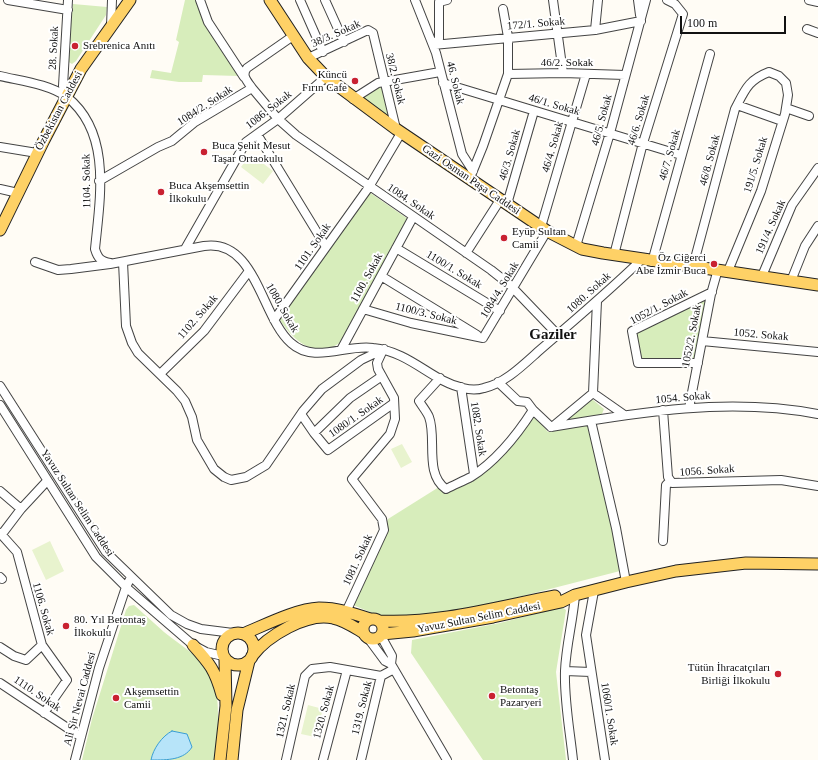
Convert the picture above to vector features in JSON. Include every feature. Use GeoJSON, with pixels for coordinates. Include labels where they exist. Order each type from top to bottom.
{"type":"FeatureCollection","features":[{"type":"Feature","properties":{"kind":"main road","name":"Özbekistan Caddesi"},"geometry":{"type":"LineString","coordinates":[[0,230],[37,153],[81,69],[130,0]]}},
{"type":"Feature","properties":{"kind":"main road","name":"Gazi Osman Paşa Caddesi"},"geometry":{"type":"LineString","coordinates":[[270,0],[308,58],[326,77],[353,99],[399,131],[471,175],[504,202],[544,229],[576,246],[646,261],[723,270],[818,285]]}},
{"type":"Feature","properties":{"kind":"main road","name":"Yavuz Sultan Selim Caddesi"},"geometry":{"type":"LineString","coordinates":[[382,635],[493,618],[561,602],[575,595],[626,582],[676,572],[746,563],[818,564]]}},
{"type":"Feature","properties":{"kind":"main road","name":"Yavuz Sultan Selim Caddesi"},"geometry":{"type":"LineString","coordinates":[[238,634],[302,611],[318,608],[346,612],[375,620],[402,622],[429,620],[564,594],[575,595]]}},
{"type":"Feature","properties":{"kind":"main road"},"geometry":{"type":"LineString","coordinates":[[224,658],[235,665],[245,664],[251,659],[259,647],[274,636],[292,626],[321,617],[343,621],[366,635],[375,639],[382,635],[383,626],[375,620],[363,626],[366,635]]}},
{"type":"Feature","properties":{"kind":"main road"},"geometry":{"type":"LineString","coordinates":[[220,760],[226,706],[224,658],[221,650],[224,640],[238,634],[252,641],[254,646],[237,710],[232,760]]}},
{"type":"Feature","properties":{"kind":"main road"},"geometry":{"type":"LineString","coordinates":[[193,645],[210,663],[216,673],[226,706]]}},
{"type":"Feature","properties":{"kind":"street"},"geometry":{"type":"LineString","coordinates":[[8,0],[68,10]]}},
{"type":"Feature","properties":{"kind":"street","name":"28. Sokak"},"geometry":{"type":"LineString","coordinates":[[66,97],[63,86],[68,0]]}},
{"type":"Feature","properties":{"kind":"street"},"geometry":{"type":"LineString","coordinates":[[111,26],[112,0]]}},
{"type":"Feature","properties":{"kind":"street"},"geometry":{"type":"LineString","coordinates":[[200,0],[208,22],[252,88]]}},
{"type":"Feature","properties":{"kind":"street"},"geometry":{"type":"LineString","coordinates":[[300,0],[323,52]]}},
{"type":"Feature","properties":{"kind":"street"},"geometry":{"type":"LineString","coordinates":[[325,0],[344,42]]}},
{"type":"Feature","properties":{"kind":"street","name":"46. Sokak"},"geometry":{"type":"LineString","coordinates":[[415,0],[433,45],[462,154],[471,175]]}},
{"type":"Feature","properties":{"kind":"street"},"geometry":{"type":"LineString","coordinates":[[433,45],[439,39],[439,2],[447,0]]}},
{"type":"Feature","properties":{"kind":"street"},"geometry":{"type":"LineString","coordinates":[[553,0],[562,73]]}},
{"type":"Feature","properties":{"kind":"street"},"geometry":{"type":"LineString","coordinates":[[595,30],[598,0]]}},
{"type":"Feature","properties":{"kind":"street"},"geometry":{"type":"LineString","coordinates":[[638,0],[641,21]]}},
{"type":"Feature","properties":{"kind":"street","name":"46/5. Sokak"},"geometry":{"type":"LineString","coordinates":[[576,246],[610,133],[646,0]]}},
{"type":"Feature","properties":{"kind":"street","name":"46/6. Sokak"},"geometry":{"type":"LineString","coordinates":[[614,255],[643,143],[683,14],[675,4],[667,0]]}},
{"type":"Feature","properties":{"kind":"street"},"geometry":{"type":"LineString","coordinates":[[809,0],[818,2]]}},
{"type":"Feature","properties":{"kind":"street"},"geometry":{"type":"LineString","coordinates":[[471,175],[508,74],[508,37],[503,9]]}},
{"type":"Feature","properties":{"kind":"street","name":"172/1. Sokak"},"geometry":{"type":"LineString","coordinates":[[433,45],[556,32],[595,30],[641,21]]}},
{"type":"Feature","properties":{"kind":"street"},"geometry":{"type":"LineString","coordinates":[[807,29],[818,33]]}},
{"type":"Feature","properties":{"kind":"street","name":"38/3. Sokak"},"geometry":{"type":"LineString","coordinates":[[308,58],[368,30],[373,33]]}},
{"type":"Feature","properties":{"kind":"street","name":"38/2. Sokak"},"geometry":{"type":"LineString","coordinates":[[373,33],[384,82],[399,131]]}},
{"type":"Feature","properties":{"kind":"street"},"geometry":{"type":"LineString","coordinates":[[244,77],[244,71],[247,68],[293,36]]}},
{"type":"Feature","properties":{"kind":"street","name":"46/7. Sokak"},"geometry":{"type":"LineString","coordinates":[[646,261],[681,155],[710,54]]}},
{"type":"Feature","properties":{"kind":"street"},"geometry":{"type":"LineString","coordinates":[[353,99],[378,83],[440,72]]}},
{"type":"Feature","properties":{"kind":"street","name":"46/8. Sokak"},"geometry":{"type":"LineString","coordinates":[[693,266],[737,105],[747,86],[759,76],[769,72]]}},
{"type":"Feature","properties":{"kind":"street","name":"191/5. Sokak"},"geometry":{"type":"LineString","coordinates":[[723,270],[761,191],[786,108],[788,95],[786,83],[779,76],[769,72]]}},
{"type":"Feature","properties":{"kind":"street","name":"46/2. Sokak"},"geometry":{"type":"LineString","coordinates":[[508,74],[562,73],[625,75]]}},
{"type":"Feature","properties":{"kind":"street","name":"46/4. Sokak"},"geometry":{"type":"LineString","coordinates":[[544,229],[571,122],[586,74]]}},
{"type":"Feature","properties":{"kind":"street"},"geometry":{"type":"LineString","coordinates":[[0,76],[43,86],[66,97]]}},
{"type":"Feature","properties":{"kind":"street","name":"1086. Sokak"},"geometry":{"type":"LineString","coordinates":[[185,249],[246,142],[278,119],[326,77]]}},
{"type":"Feature","properties":{"kind":"street","name":"46/1. Sokak"},"geometry":{"type":"LineString","coordinates":[[443,83],[681,155]]}},
{"type":"Feature","properties":{"kind":"street","name":"1084. Sokak"},"geometry":{"type":"LineString","coordinates":[[252,88],[278,119],[311,147],[495,272],[558,335]]}},
{"type":"Feature","properties":{"kind":"street","name":"1084/2. Sokak"},"geometry":{"type":"LineString","coordinates":[[99,181],[158,147],[172,141],[195,122],[252,88]]}},
{"type":"Feature","properties":{"kind":"street","name":"1104. Sokak"},"geometry":{"type":"LineString","coordinates":[[66,97],[86,119],[93,131],[98,151],[100,198],[95,249],[97,256],[102,261],[114,264]]}},
{"type":"Feature","properties":{"kind":"street"},"geometry":{"type":"LineString","coordinates":[[737,105],[782,121]]}},
{"type":"Feature","properties":{"kind":"street"},"geometry":{"type":"LineString","coordinates":[[786,108],[809,116]]}},
{"type":"Feature","properties":{"kind":"street","name":"46/3. Sokak"},"geometry":{"type":"LineString","coordinates":[[466,253],[504,202],[534,111]]}},
{"type":"Feature","properties":{"kind":"street","name":"1101. Sokak"},"geometry":{"type":"LineString","coordinates":[[274,320],[369,187],[399,131]]}},
{"type":"Feature","properties":{"kind":"street"},"geometry":{"type":"LineString","coordinates":[[257,134],[326,247]]}},
{"type":"Feature","properties":{"kind":"street"},"geometry":{"type":"LineString","coordinates":[[0,147],[37,153]]}},
{"type":"Feature","properties":{"kind":"street","name":"191/4. Sokak"},"geometry":{"type":"LineString","coordinates":[[762,276],[792,205],[818,168]]}},
{"type":"Feature","properties":{"kind":"street"},"geometry":{"type":"LineString","coordinates":[[0,189],[18,193]]}},
{"type":"Feature","properties":{"kind":"street","name":"1100. Sokak"},"geometry":{"type":"LineString","coordinates":[[341,350],[414,217]]}},
{"type":"Feature","properties":{"kind":"street"},"geometry":{"type":"LineString","coordinates":[[791,281],[805,246],[818,226]]}},
{"type":"Feature","properties":{"kind":"street","name":"1084/4. Sokak"},"geometry":{"type":"LineString","coordinates":[[483,338],[513,289],[544,229]]}},
{"type":"Feature","properties":{"kind":"street","name":"1080. Sokak"},"geometry":{"type":"LineString","coordinates":[[35,262],[58,270],[114,264],[211,244],[219,246],[240,257],[249,271],[274,320],[290,343],[300,349],[315,354],[359,348],[384,350],[408,358],[440,378],[461,387],[484,388],[498,382],[517,369],[646,261]]}},
{"type":"Feature","properties":{"kind":"street","name":"1100/1. Sokak"},"geometry":{"type":"LineString","coordinates":[[396,248],[500,311]]}},
{"type":"Feature","properties":{"kind":"street"},"geometry":{"type":"LineString","coordinates":[[123,262],[127,330],[138,353],[177,391],[189,408],[197,440],[214,469],[224,477],[231,480],[246,478],[266,465],[312,399],[335,378],[361,360],[384,350]]}},
{"type":"Feature","properties":{"kind":"street","name":"1052/2. Sokak"},"geometry":{"type":"LineString","coordinates":[[689,408],[712,292],[723,270]]}},
{"type":"Feature","properties":{"kind":"street","name":"1102. Sokak"},"geometry":{"type":"LineString","coordinates":[[160,374],[204,331],[249,271]]}},
{"type":"Feature","properties":{"kind":"street"},"geometry":{"type":"LineString","coordinates":[[381,276],[483,338]]}},
{"type":"Feature","properties":{"kind":"street","name":"1052/1. Sokak"},"geometry":{"type":"LineString","coordinates":[[698,363],[638,363],[632,331],[712,292]]}},
{"type":"Feature","properties":{"kind":"street"},"geometry":{"type":"LineString","coordinates":[[498,382],[518,401],[528,402],[533,410],[551,427],[593,393],[597,302]]}},
{"type":"Feature","properties":{"kind":"street","name":"1100/3. Sokak"},"geometry":{"type":"LineString","coordinates":[[363,309],[411,322],[483,338]]}},
{"type":"Feature","properties":{"kind":"street","name":"1052. Sokak"},"geometry":{"type":"LineString","coordinates":[[702,341],[818,352]]}},
{"type":"Feature","properties":{"kind":"street"},"geometry":{"type":"LineString","coordinates":[[384,350],[377,363],[378,369],[394,398],[394,403]]}},
{"type":"Feature","properties":{"kind":"street","name":"1080/1. Sokak"},"geometry":{"type":"LineString","coordinates":[[314,433],[350,398],[382,376]]}},
{"type":"Feature","properties":{"kind":"street"},"geometry":{"type":"LineString","coordinates":[[440,378],[419,401],[429,417],[436,476],[440,485],[446,489],[474,474],[508,443],[533,410]]}},
{"type":"Feature","properties":{"kind":"street","name":"Yavuz Sultan Selim Caddesi"},"geometry":{"type":"LineString","coordinates":[[0,386],[106,552],[171,614],[187,624],[201,629],[238,634]]}},
{"type":"Feature","properties":{"kind":"street","name":"1082. Sokak"},"geometry":{"type":"LineString","coordinates":[[461,387],[474,474]]}},
{"type":"Feature","properties":{"kind":"street"},"geometry":{"type":"LineString","coordinates":[[593,393],[623,414]]}},
{"type":"Feature","properties":{"kind":"street","name":"1080/1. Sokak"},"geometry":{"type":"LineString","coordinates":[[301,414],[328,450],[394,403]]}},
{"type":"Feature","properties":{"kind":"street","name":"1081. Sokak"},"geometry":{"type":"LineString","coordinates":[[346,612],[384,530],[382,519],[352,479],[390,434],[395,419],[394,403]]}},
{"type":"Feature","properties":{"kind":"street","name":"Yavuz Sultan Selim Caddesi"},"geometry":{"type":"LineString","coordinates":[[0,405],[96,557],[126,587],[193,645],[206,652],[224,658]]}},
{"type":"Feature","properties":{"kind":"street","name":"1054. Sokak"},"geometry":{"type":"LineString","coordinates":[[551,427],[623,414],[689,408],[763,406],[818,414]]}},
{"type":"Feature","properties":{"kind":"street","name":"1056. Sokak"},"geometry":{"type":"LineString","coordinates":[[663,410],[670,481],[677,485],[747,480],[781,480],[818,486]]}},
{"type":"Feature","properties":{"kind":"street"},"geometry":{"type":"LineString","coordinates":[[591,420],[616,528],[626,582]]}},
{"type":"Feature","properties":{"kind":"street","name":"1106. Sokak"},"geometry":{"type":"LineString","coordinates":[[44,713],[67,680],[42,645],[16,552],[1,534],[21,509],[47,481]]}},
{"type":"Feature","properties":{"kind":"street"},"geometry":{"type":"LineString","coordinates":[[663,541],[666,485],[670,481]]}},
{"type":"Feature","properties":{"kind":"street"},"geometry":{"type":"LineString","coordinates":[[0,491],[21,509]]}},
{"type":"Feature","properties":{"kind":"street","name":"Ali Şir Nevai Caddesi"},"geometry":{"type":"LineString","coordinates":[[75,760],[99,668],[126,587],[132,577]]}},
{"type":"Feature","properties":{"kind":"street","name":"1060/1. Sokak"},"geometry":{"type":"LineString","coordinates":[[594,591],[586,635],[605,760]]}},
{"type":"Feature","properties":{"kind":"street"},"geometry":{"type":"LineString","coordinates":[[573,760],[565,692],[565,670],[566,650],[575,595]]}},
{"type":"Feature","properties":{"kind":"street"},"geometry":{"type":"LineString","coordinates":[[366,635],[385,660],[393,666],[447,760]]}},
{"type":"Feature","properties":{"kind":"street"},"geometry":{"type":"LineString","coordinates":[[382,635],[392,656],[393,666]]}},
{"type":"Feature","properties":{"kind":"street"},"geometry":{"type":"LineString","coordinates":[[0,647],[14,656],[26,660],[42,645]]}},
{"type":"Feature","properties":{"kind":"street","name":"1319. Sokak"},"geometry":{"type":"LineString","coordinates":[[364,758],[381,676],[393,666]]}},
{"type":"Feature","properties":{"kind":"street","name":"1321. Sokak"},"geometry":{"type":"LineString","coordinates":[[286,760],[305,676],[312,669],[320,667],[381,676]]}},
{"type":"Feature","properties":{"kind":"street","name":"1320. Sokak"},"geometry":{"type":"LineString","coordinates":[[322,760],[347,670]]}},
{"type":"Feature","properties":{"kind":"street","name":"1060/1. Sokak"},"geometry":{"type":"LineString","coordinates":[[565,670],[591,672]]}},
{"type":"Feature","properties":{"kind":"street","name":"1110. Sokak"},"geometry":{"type":"LineString","coordinates":[[0,683],[81,737]]}},
{"type":"Feature","properties":{"kind":"green space"},"geometry":{"type":"Polygon","coordinates":[[[185,0],[197,0],[239,76],[203,75],[202,82],[179,82],[150,78],[152,70],[171,73],[179,42],[176,40],[185,0]]]}},
{"type":"Feature","properties":{"kind":"green space"},"geometry":{"type":"Polygon","coordinates":[[[73,4],[107,7],[106,15],[76,61],[72,64],[67,61],[73,4]]]}},
{"type":"Feature","properties":{"kind":"green space"},"geometry":{"type":"Polygon","coordinates":[[[383,84],[392,122],[359,98],[383,84]]]}},
{"type":"Feature","properties":{"kind":"green space"},"geometry":{"type":"Polygon","coordinates":[[[251,154],[273,171],[263,184],[241,167],[251,154]]]}},
{"type":"Feature","properties":{"kind":"green space"},"geometry":{"type":"Polygon","coordinates":[[[369,192],[408,219],[342,341],[333,347],[324,349],[316,349],[307,346],[299,342],[286,328],[280,320],[282,315],[369,192]]]}},
{"type":"Feature","properties":{"kind":"green space"},"geometry":{"type":"Polygon","coordinates":[[[710,296],[697,361],[639,361],[634,334],[710,296]]]}},
{"type":"Feature","properties":{"kind":"green space"},"geometry":{"type":"Polygon","coordinates":[[[592,399],[604,409],[601,416],[564,421],[592,399]]]}},
{"type":"Feature","properties":{"kind":"green space"},"geometry":{"type":"Polygon","coordinates":[[[532,412],[548,432],[590,422],[620,571],[472,609],[429,616],[377,615],[353,605],[388,519],[439,487],[446,489],[482,469],[532,412]]]}},
{"type":"Feature","properties":{"kind":"green space"},"geometry":{"type":"Polygon","coordinates":[[[402,444],[412,462],[401,468],[391,449],[402,444]]]}},
{"type":"Feature","properties":{"kind":"green space"},"geometry":{"type":"Polygon","coordinates":[[[50,541],[64,571],[46,580],[32,550],[50,541]]]}},
{"type":"Feature","properties":{"kind":"green space"},"geometry":{"type":"Polygon","coordinates":[[[134,605],[164,632],[196,656],[209,671],[216,690],[218,707],[215,760],[82,760],[92,719],[126,610],[129,606],[134,605]]]}},
{"type":"Feature","properties":{"kind":"green space"},"geometry":{"type":"Polygon","coordinates":[[[562,607],[566,610],[556,672],[566,760],[483,760],[411,653],[412,640],[500,623],[562,607]]]}},
{"type":"Feature","properties":{"kind":"green space"},"geometry":{"type":"Polygon","coordinates":[[[308,705],[323,709],[315,737],[301,734],[308,705]]]}},
{"type":"Feature","properties":{"kind":"water"},"geometry":{"type":"Polygon","coordinates":[[[172,731],[187,734],[192,747],[185,755],[180,757],[151,760],[158,743],[172,731]]]}},
{"type":"Feature","properties":{"kind":"place","name":"Srebrenica Anıtı"},"geometry":{"type":"Point","coordinates":[75,46]}},
{"type":"Feature","properties":{"kind":"place","name":"Küncü Fırın Cafe"},"geometry":{"type":"Point","coordinates":[355,81]}},
{"type":"Feature","properties":{"kind":"place","name":"Buca Şehit Mesut Taşar Ortaokulu"},"geometry":{"type":"Point","coordinates":[204,152]}},
{"type":"Feature","properties":{"kind":"place","name":"Buca Akşemsettin İlkokulu"},"geometry":{"type":"Point","coordinates":[161,192]}},
{"type":"Feature","properties":{"kind":"place","name":"Eyüp Sultan Camii"},"geometry":{"type":"Point","coordinates":[504,238]}},
{"type":"Feature","properties":{"kind":"place","name":"Öz Ciğerci Abe İzmir Buca"},"geometry":{"type":"Point","coordinates":[714,264]}},
{"type":"Feature","properties":{"kind":"place","name":"80. Yıl Betontaş İlkokulu"},"geometry":{"type":"Point","coordinates":[66,626]}},
{"type":"Feature","properties":{"kind":"place","name":"Tütün İhracatçıları Birliği İlkokulu"},"geometry":{"type":"Point","coordinates":[778,674]}},
{"type":"Feature","properties":{"kind":"place","name":"Betontaş Pazaryeri"},"geometry":{"type":"Point","coordinates":[492,696]}},
{"type":"Feature","properties":{"kind":"place","name":"Akşemsettin Camii"},"geometry":{"type":"Point","coordinates":[116,698]}},
{"type":"Feature","properties":{"kind":"district","name":"Gaziler"},"geometry":{"type":"Point","coordinates":[553,335]}}]}
